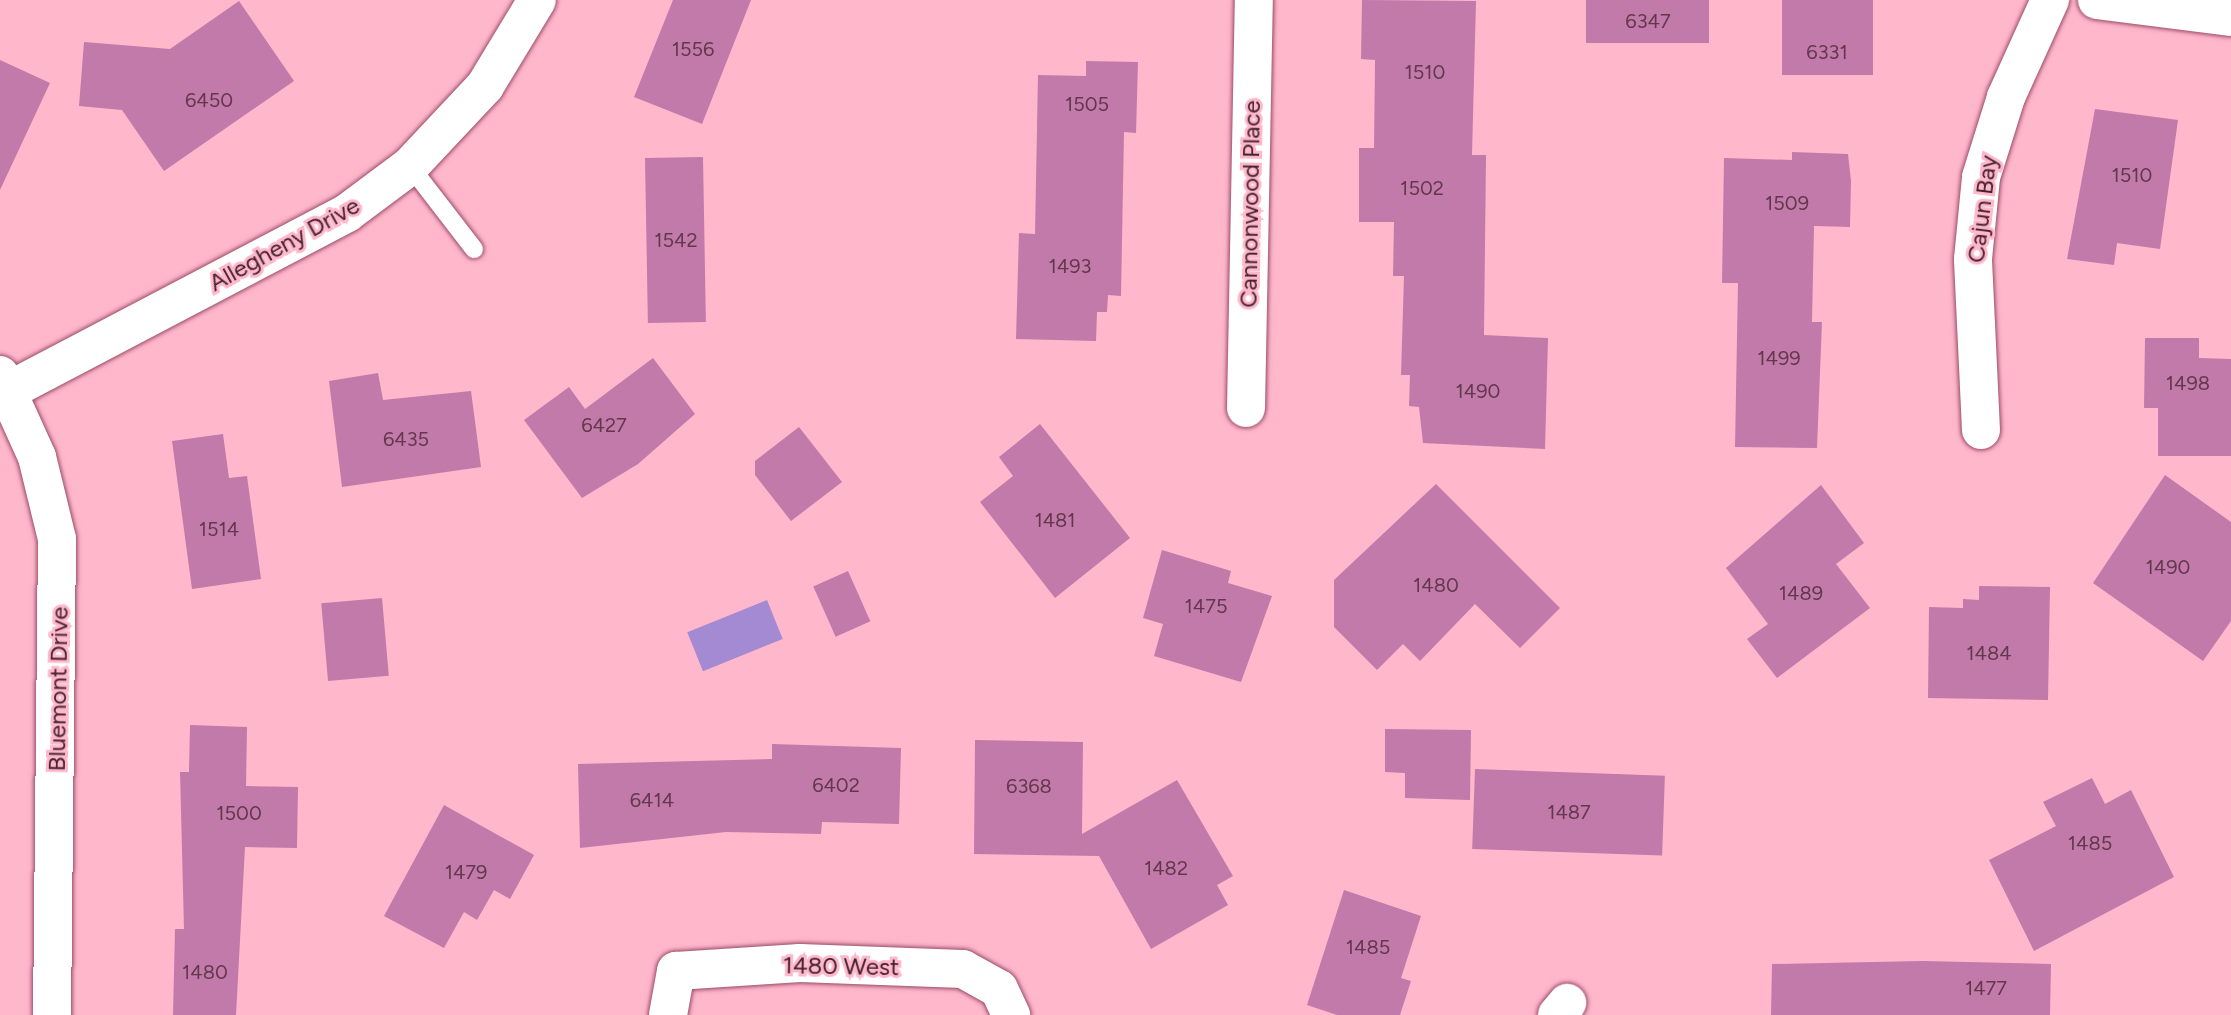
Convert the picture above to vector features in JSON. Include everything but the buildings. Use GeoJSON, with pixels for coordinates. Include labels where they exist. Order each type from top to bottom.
{"type":"FeatureCollection","features":[{"type":"Feature","properties":{"kind":"street","name":"Allegheny Drive"},"geometry":{"type":"LineString","coordinates":[[5,382],[347,213],[410,166],[485,86],[537,0]]}},
{"type":"Feature","properties":{"kind":"street","name":"Cannonwood Place"},"geometry":{"type":"LineString","coordinates":[[1246,408],[1254,0]]}},
{"type":"Feature","properties":{"kind":"street","name":"Cajun Bay"},"geometry":{"type":"LineString","coordinates":[[1981,430],[1973,259],[1981,177],[2006,97],[2050,0]]}},
{"type":"Feature","properties":{"kind":"street"},"geometry":{"type":"LineString","coordinates":[[2097,0],[2231,17]]}},
{"type":"Feature","properties":{"kind":"street","name":"Bluemont Drive"},"geometry":{"type":"LineString","coordinates":[[5,382],[37,457],[57,539],[52,1015]]}},
{"type":"Feature","properties":{"kind":"street","name":"1480 West"},"geometry":{"type":"LineString","coordinates":[[668,1015],[676,971],[800,963],[963,969],[1005,1002]]}},
{"type":"Feature","properties":{"kind":"lane"},"geometry":{"type":"LineString","coordinates":[[410,166],[474,249]]}},
{"type":"Feature","properties":{"kind":"shaded area"},"geometry":{"type":"Polygon","coordinates":[[[767,600],[783,639],[703,671],[687,632],[767,600]]]}}]}
